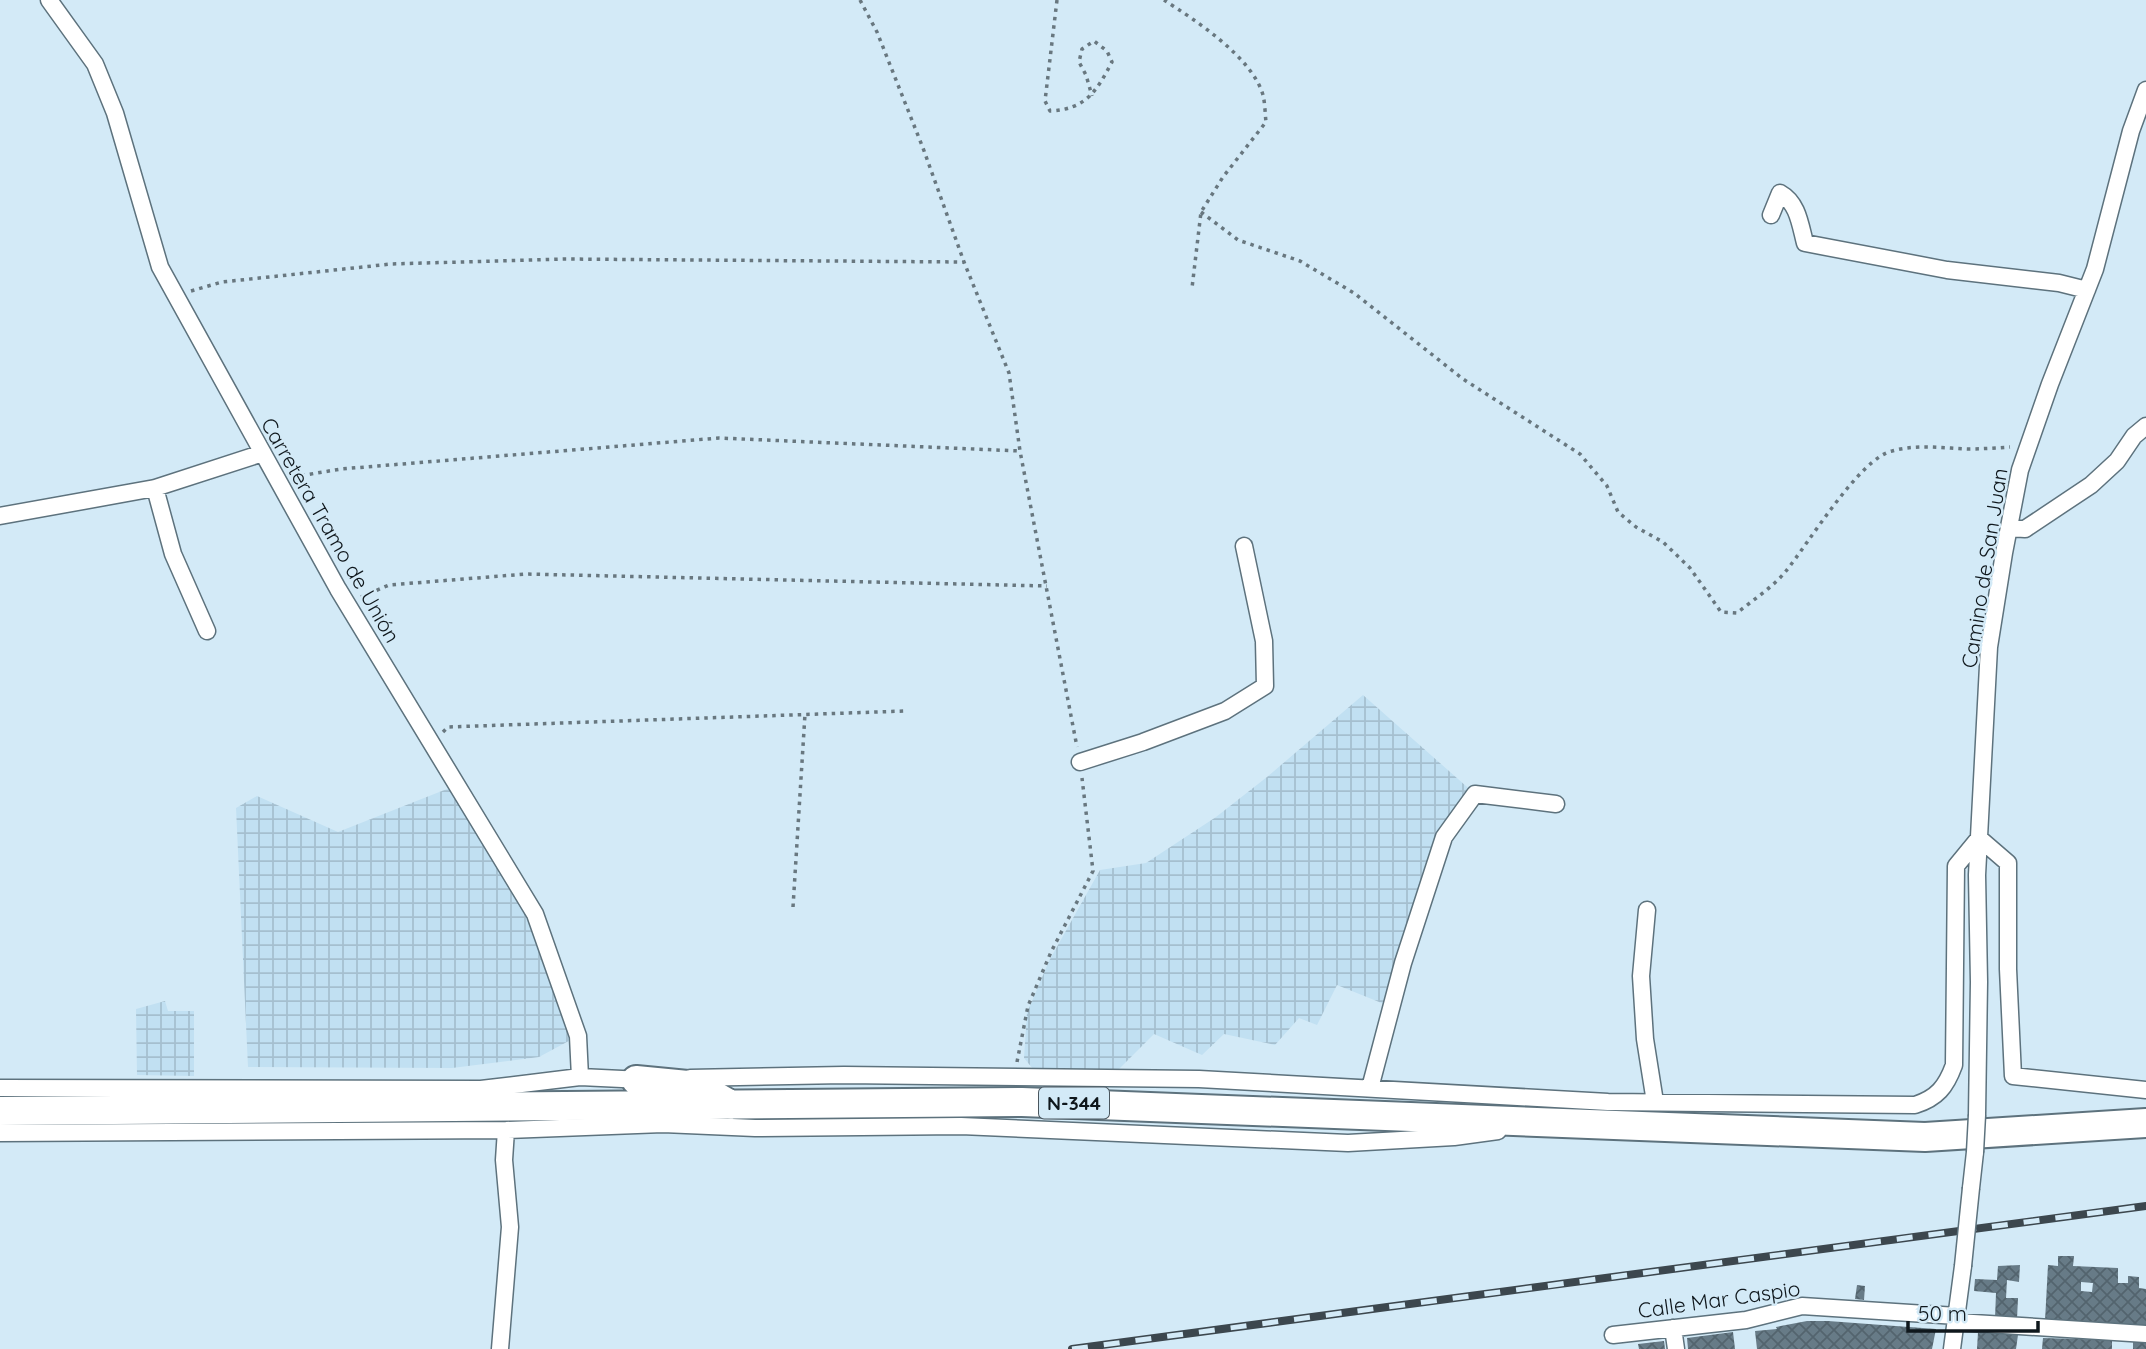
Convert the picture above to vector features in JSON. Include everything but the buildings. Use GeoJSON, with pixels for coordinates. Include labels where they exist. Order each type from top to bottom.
{"type":"FeatureCollection","features":[{"type":"Feature","properties":{"kind":"highway"},"geometry":{"type":"LineString","coordinates":[[636,1080],[698,1086],[734,1106]]}},
{"type":"Feature","properties":{"kind":"highway","name":"N-344"},"geometry":{"type":"LineString","coordinates":[[0,1111],[1022,1102],[1925,1137],[2146,1123]]}},
{"type":"Feature","properties":{"kind":"street","name":"Carretera Tramo de Unión"},"geometry":{"type":"LineString","coordinates":[[49,0],[94,64],[115,113],[160,267],[347,603],[535,914],[578,1036],[580,1077]]}},
{"type":"Feature","properties":{"kind":"street","name":"Camino de San Juan"},"geometry":{"type":"LineString","coordinates":[[1952,1349],[1963,1266],[1977,1115],[1977,875],[1989,647],[2020,471],[2087,290],[2146,90]]}},
{"type":"Feature","properties":{"kind":"street"},"geometry":{"type":"LineString","coordinates":[[1771,215],[1780,193],[1789,198],[1798,214],[1805,243],[1947,270],[2059,283],[2087,290]]}},
{"type":"Feature","properties":{"kind":"street"},"geometry":{"type":"LineString","coordinates":[[2009,528],[2025,529],[2091,485],[2117,461],[2134,436],[2146,426]]}},
{"type":"Feature","properties":{"kind":"street"},"geometry":{"type":"LineString","coordinates":[[0,516],[155,488],[263,453]]}},
{"type":"Feature","properties":{"kind":"street"},"geometry":{"type":"LineString","coordinates":[[155,488],[173,554],[207,631]]}},
{"type":"Feature","properties":{"kind":"street"},"geometry":{"type":"LineString","coordinates":[[1080,762],[1225,711],[1265,686],[1264,641],[1244,546]]}},
{"type":"Feature","properties":{"kind":"street"},"geometry":{"type":"LineString","coordinates":[[1370,1088],[1403,963],[1444,837],[1475,794],[1556,804]]}},
{"type":"Feature","properties":{"kind":"street"},"geometry":{"type":"LineString","coordinates":[[0,1088],[481,1089],[580,1077],[636,1080],[844,1075],[1199,1079],[1655,1102],[1904,1106],[1928,1100],[1941,1093],[1954,1065],[1956,866],[1979,838],[2008,863],[2008,969],[2013,1076],[2146,1090]]}},
{"type":"Feature","properties":{"kind":"street"},"geometry":{"type":"LineString","coordinates":[[1647,910],[1642,976],[1645,1039],[1655,1102]]}},
{"type":"Feature","properties":{"kind":"street"},"geometry":{"type":"LineString","coordinates":[[0,1133],[506,1130],[663,1124],[755,1128],[961,1126],[1348,1143],[1454,1137],[1549,1123]]}},
{"type":"Feature","properties":{"kind":"street"},"geometry":{"type":"LineString","coordinates":[[500,1349],[510,1227],[504,1160],[506,1130]]}},
{"type":"Feature","properties":{"kind":"street","name":"Calle Mar Caspio"},"geometry":{"type":"LineString","coordinates":[[1613,1335],[1745,1320],[1802,1306],[2146,1334]]}},
{"type":"Feature","properties":{"kind":"street"},"geometry":{"type":"LineString","coordinates":[[1673,1328],[1676,1349]]}},
{"type":"Feature","properties":{"kind":"path"},"geometry":{"type":"LineString","coordinates":[[860,0],[877,32],[964,262],[1010,373],[1020,451],[1080,762],[1093,871],[1051,953],[1028,1006],[1017,1054],[1017,1077]]}},
{"type":"Feature","properties":{"kind":"path"},"geometry":{"type":"LineString","coordinates":[[1058,0],[1045,101],[1050,111],[1069,110],[1092,96],[1112,61],[1107,51],[1094,41],[1082,49],[1079,62],[1092,96]]}},
{"type":"Feature","properties":{"kind":"path"},"geometry":{"type":"LineString","coordinates":[[1164,0],[1213,33],[1247,67],[1263,93],[1266,122],[1223,177],[1201,212],[1192,288]]}},
{"type":"Feature","properties":{"kind":"path"},"geometry":{"type":"LineString","coordinates":[[1201,212],[1238,240],[1300,261],[1354,293],[1463,379],[1580,454],[1607,486],[1618,512],[1636,527],[1662,542],[1690,568],[1721,612],[1737,613],[1786,572],[1817,526],[1853,484],[1870,465],[1890,451],[1936,446],[1966,449],[2028,447]]}},
{"type":"Feature","properties":{"kind":"path"},"geometry":{"type":"LineString","coordinates":[[176,296],[222,282],[391,264],[564,259],[964,262]]}},
{"type":"Feature","properties":{"kind":"path"},"geometry":{"type":"LineString","coordinates":[[278,479],[341,469],[719,438],[1020,451]]}},
{"type":"Feature","properties":{"kind":"path"},"geometry":{"type":"LineString","coordinates":[[347,603],[389,585],[526,574],[1047,586]]}},
{"type":"Feature","properties":{"kind":"path"},"geometry":{"type":"LineString","coordinates":[[432,744],[448,727],[905,711]]}},
{"type":"Feature","properties":{"kind":"path"},"geometry":{"type":"LineString","coordinates":[[793,907],[804,714]]}},
{"type":"Feature","properties":{"kind":"shaded area"},"geometry":{"type":"Polygon","coordinates":[[[1363,695],[1475,794],[1444,837],[1389,1006],[1337,985],[1317,1025],[1299,1018],[1275,1045],[1224,1034],[1202,1055],[1154,1034],[1113,1075],[1033,1069],[1024,1058],[1027,1013],[1049,961],[1100,870],[1146,863],[1216,817],[1363,695]]]}},
{"type":"Feature","properties":{"kind":"shaded area"},"geometry":{"type":"Polygon","coordinates":[[[457,785],[535,914],[578,1036],[539,1057],[452,1068],[248,1067],[236,808],[257,796],[338,832],[457,785]]]}},
{"type":"Feature","properties":{"kind":"shaded area"},"geometry":{"type":"Polygon","coordinates":[[[165,1001],[168,1011],[194,1011],[194,1076],[137,1075],[136,1009],[165,1001]]]}},
{"type":"Feature","properties":{"kind":"railway"},"geometry":{"type":"LineString","coordinates":[[1072,1349],[2146,1206]]}}]}
